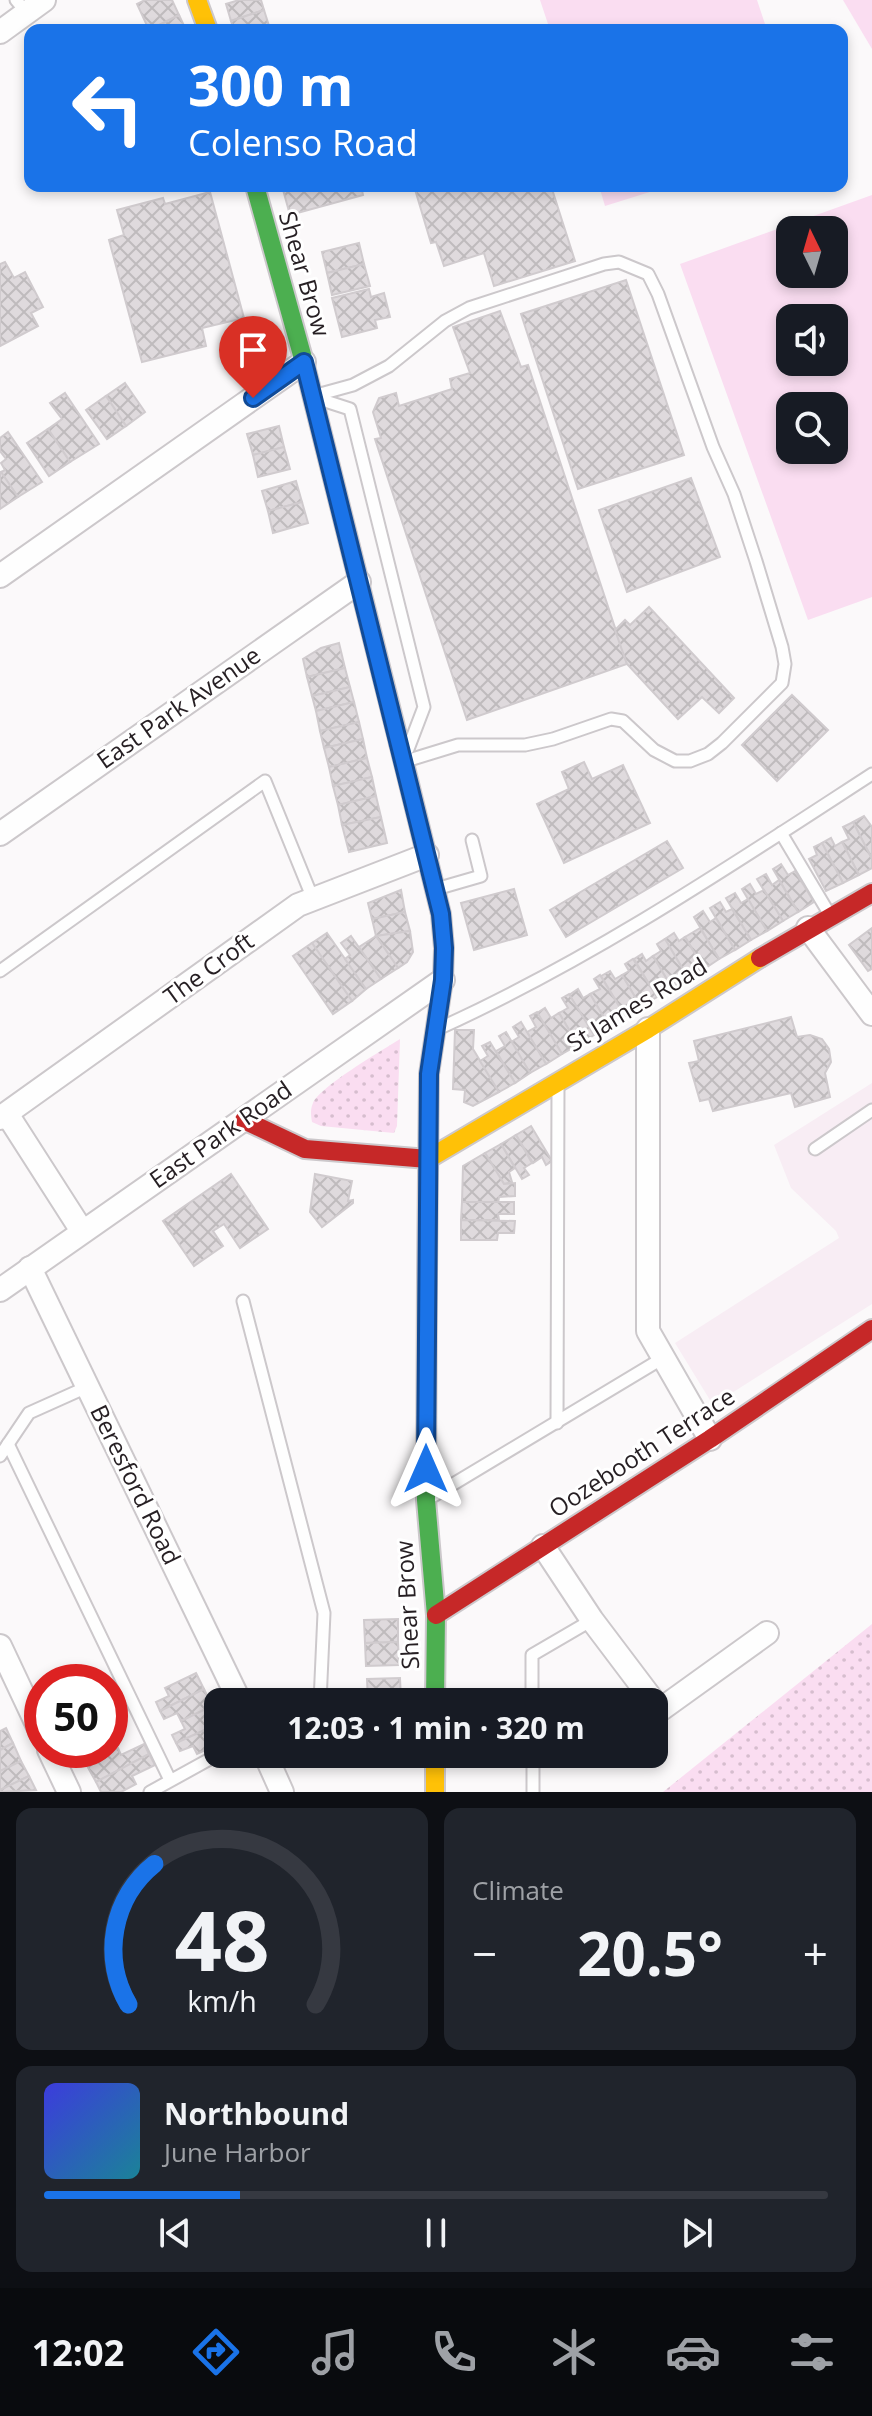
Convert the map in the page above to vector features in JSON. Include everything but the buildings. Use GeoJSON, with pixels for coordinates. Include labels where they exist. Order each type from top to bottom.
{"type":"FeatureCollection","features":[{"type":"Feature","properties":{"kind":"main road"},"geometry":{"type":"LineString","coordinates":[[197,0],[206,24]]}},
{"type":"Feature","properties":{"kind":"main road","name":"Shear Brow"},"geometry":{"type":"LineString","coordinates":[[257,192],[304,362],[427,855],[444,948],[443,980],[429,1074],[426,1500],[436,1615],[435,1688]]}},
{"type":"Feature","properties":{"kind":"main road","name":"St James Road"},"geometry":{"type":"LineString","coordinates":[[428,1159],[648,1029],[808,928],[872,893]]}},
{"type":"Feature","properties":{"kind":"main road"},"geometry":{"type":"LineString","coordinates":[[244,1120],[305,1149],[428,1159]]}},
{"type":"Feature","properties":{"kind":"main road","name":"Oozebooth Terrace"},"geometry":{"type":"LineString","coordinates":[[436,1615],[710,1439],[872,1329]]}},
{"type":"Feature","properties":{"kind":"main road"},"geometry":{"type":"LineString","coordinates":[[435,1768],[435,1792]]}},
{"type":"Feature","properties":{"kind":"street"},"geometry":{"type":"LineString","coordinates":[[0,32],[29,4]]}},
{"type":"Feature","properties":{"kind":"street"},"geometry":{"type":"LineString","coordinates":[[0,576],[304,362]]}},
{"type":"Feature","properties":{"kind":"street","name":"East Park Avenue"},"geometry":{"type":"LineString","coordinates":[[0,834],[359,582]]}},
{"type":"Feature","properties":{"kind":"street","name":"The Croft"},"geometry":{"type":"LineString","coordinates":[[4,1116],[298,905],[427,855]]}},
{"type":"Feature","properties":{"kind":"street"},"geometry":{"type":"LineString","coordinates":[[808,928],[872,1014]]}},
{"type":"Feature","properties":{"kind":"street","name":"East Park Road"},"geometry":{"type":"LineString","coordinates":[[0,1290],[443,980]]}},
{"type":"Feature","properties":{"kind":"street"},"geometry":{"type":"LineString","coordinates":[[648,1029],[648,1331],[710,1439]]}},
{"type":"Feature","properties":{"kind":"street"},"geometry":{"type":"LineString","coordinates":[[4,1116],[82,1231]]}},
{"type":"Feature","properties":{"kind":"street","name":"Beresford Road"},"geometry":{"type":"LineString","coordinates":[[30,1268],[233,1688]]}},
{"type":"Feature","properties":{"kind":"street"},"geometry":{"type":"LineString","coordinates":[[543,1546],[592,1620],[660,1710],[767,1633]]}},
{"type":"Feature","properties":{"kind":"street"},"geometry":{"type":"LineString","coordinates":[[0,1646],[24,1697]]}},
{"type":"Feature","properties":{"kind":"street"},"geometry":{"type":"LineString","coordinates":[[58,1768],[69,1792]]}},
{"type":"Feature","properties":{"kind":"street"},"geometry":{"type":"LineString","coordinates":[[272,1768],[282,1792]]}},
{"type":"Feature","properties":{"kind":"lane"},"geometry":{"type":"LineString","coordinates":[[312,397],[353,385],[389,366],[445,321],[469,308],[604,264],[619,262],[648,274],[713,447],[734,494],[778,630],[785,664],[782,683],[722,743],[708,754],[690,761],[675,761],[665,756],[654,750],[623,721],[611,719],[539,742],[504,746],[482,743],[458,745],[403,762]]}},
{"type":"Feature","properties":{"kind":"lane"},"geometry":{"type":"LineString","coordinates":[[312,397],[350,409],[421,692],[424,707],[403,762]]}},
{"type":"Feature","properties":{"kind":"lane"},"geometry":{"type":"LineString","coordinates":[[435,1030],[510,996],[666,906],[872,774]]}},
{"type":"Feature","properties":{"kind":"lane"},"geometry":{"type":"LineString","coordinates":[[0,971],[265,781],[313,899]]}},
{"type":"Feature","properties":{"kind":"lane"},"geometry":{"type":"LineString","coordinates":[[781,833],[830,915]]}},
{"type":"Feature","properties":{"kind":"lane"},"geometry":{"type":"LineString","coordinates":[[435,889],[481,876],[472,840]]}},
{"type":"Feature","properties":{"kind":"lane"},"geometry":{"type":"LineString","coordinates":[[557,1423],[558,1081]]}},
{"type":"Feature","properties":{"kind":"lane"},"geometry":{"type":"LineString","coordinates":[[815,1149],[872,1110]]}},
{"type":"Feature","properties":{"kind":"lane"},"geometry":{"type":"LineString","coordinates":[[243,1301],[324,1613],[321,1688]]}},
{"type":"Feature","properties":{"kind":"lane"},"geometry":{"type":"LineString","coordinates":[[426,1500],[663,1358]]}},
{"type":"Feature","properties":{"kind":"lane"},"geometry":{"type":"LineString","coordinates":[[0,1456],[29,1413],[87,1387]]}},
{"type":"Feature","properties":{"kind":"lane"},"geometry":{"type":"LineString","coordinates":[[8,1444],[170,1780]]}},
{"type":"Feature","properties":{"kind":"lane"},"geometry":{"type":"LineString","coordinates":[[532,1688],[532,1655],[592,1620]]}},
{"type":"Feature","properties":{"kind":"lane"},"geometry":{"type":"LineString","coordinates":[[150,1792],[204,1762]]}},
{"type":"Feature","properties":{"kind":"lane"},"geometry":{"type":"LineString","coordinates":[[533,1768],[533,1792]]}},
{"type":"Feature","properties":{"kind":"shaded area"},"geometry":{"type":"Polygon","coordinates":[[[540,0],[757,0],[765,24],[548,24],[540,0]]]}},
{"type":"Feature","properties":{"kind":"shaded area"},"geometry":{"type":"Polygon","coordinates":[[[843,0],[872,0],[872,49],[843,0]]]}},
{"type":"Feature","properties":{"kind":"shaded area"},"geometry":{"type":"Polygon","coordinates":[[[601,192],[650,192],[605,206],[601,192]]]}},
{"type":"Feature","properties":{"kind":"shaded area"},"geometry":{"type":"Polygon","coordinates":[[[872,195],[872,597],[808,620],[680,264],[776,230],[776,288],[848,288],[848,216],[814,216],[872,195]]]}},
{"type":"Feature","properties":{"kind":"shaded area"},"geometry":{"type":"Polygon","coordinates":[[[400,1039],[397,1126],[394,1133],[321,1126],[312,1122],[311,1108],[318,1096],[352,1069],[400,1039]]]}},
{"type":"Feature","properties":{"kind":"shaded area"},"geometry":{"type":"Polygon","coordinates":[[[872,1083],[872,1304],[713,1405],[675,1343],[839,1238],[836,1231],[791,1188],[774,1145],[872,1083]]]}},
{"type":"Feature","properties":{"kind":"shaded area"},"geometry":{"type":"Polygon","coordinates":[[[872,1624],[872,1792],[663,1792],[872,1624]]]}},
{"type":"Feature","properties":{"kind":"traffic: fast"},"geometry":{"type":"LineString","coordinates":[[257,192],[304,362],[399,743]]}},
{"type":"Feature","properties":{"kind":"traffic: fast"},"geometry":{"type":"LineString","coordinates":[[427,1274],[426,1500],[436,1615],[435,1688]]}},
{"type":"Feature","properties":{"kind":"traffic: slow"},"geometry":{"type":"LineString","coordinates":[[197,0],[206,24]]}},
{"type":"Feature","properties":{"kind":"traffic: slow"},"geometry":{"type":"LineString","coordinates":[[399,743],[441,914],[444,948],[443,980],[429,1074],[427,1274]]}},
{"type":"Feature","properties":{"kind":"traffic: slow"},"geometry":{"type":"LineString","coordinates":[[428,1159],[648,1029],[760,958]]}},
{"type":"Feature","properties":{"kind":"traffic: slow"},"geometry":{"type":"LineString","coordinates":[[435,1768],[435,1792]]}},
{"type":"Feature","properties":{"kind":"traffic: jam"},"geometry":{"type":"LineString","coordinates":[[760,958],[872,893]]}},
{"type":"Feature","properties":{"kind":"traffic: jam"},"geometry":{"type":"LineString","coordinates":[[244,1120],[305,1149],[428,1159]]}},
{"type":"Feature","properties":{"kind":"traffic: jam"},"geometry":{"type":"LineString","coordinates":[[436,1615],[710,1439],[872,1329]]}},
{"type":"Feature","properties":{"kind":"route"},"geometry":{"type":"LineString","coordinates":[[253,398],[304,362],[441,914],[443,980],[429,1074],[426,1469]]}}]}
